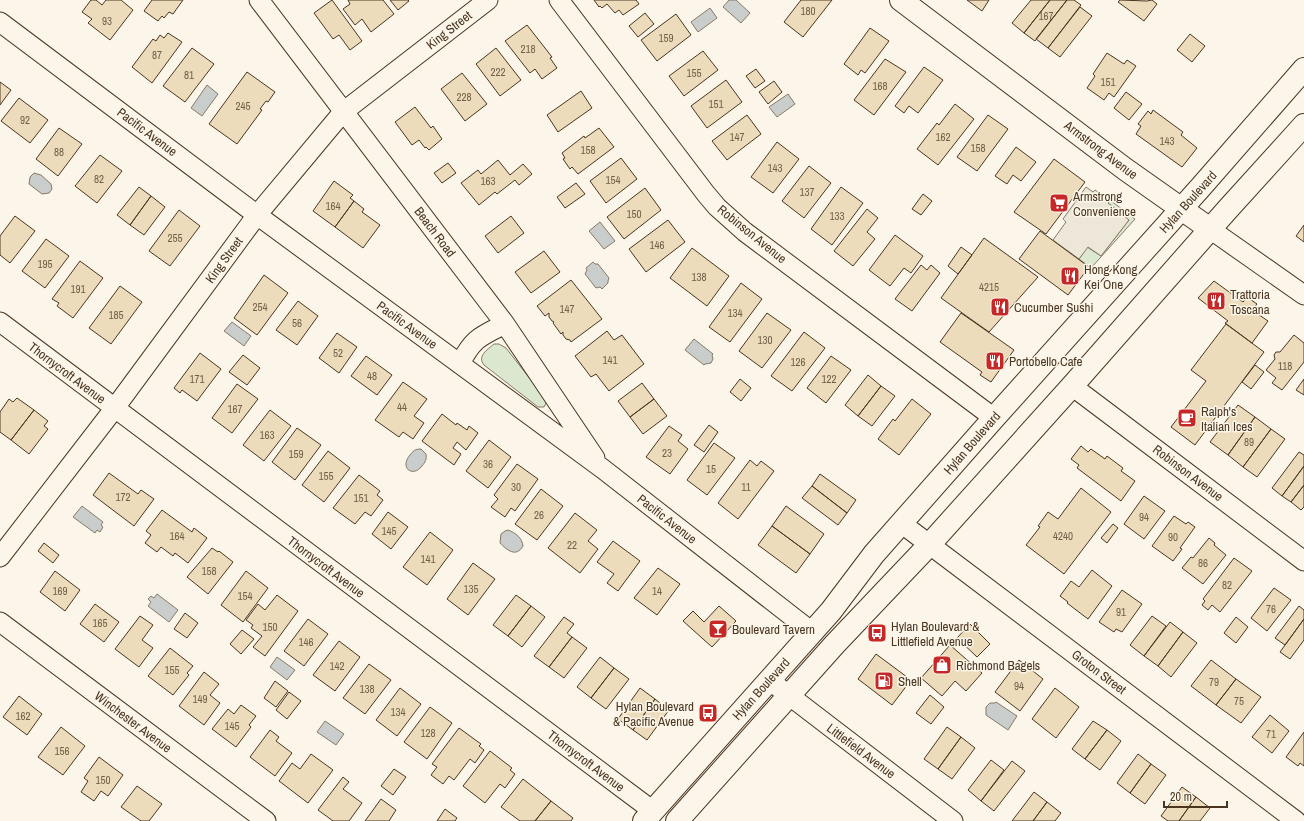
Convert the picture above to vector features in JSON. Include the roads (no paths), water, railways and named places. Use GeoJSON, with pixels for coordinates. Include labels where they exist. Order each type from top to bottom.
{"type":"FeatureCollection","features":[{"type":"Feature","properties":{"kind":"main road","name":"Armstrong Avenue"},"geometry":{"type":"LineString","coordinates":[[901,0],[1210,229]]}},
{"type":"Feature","properties":{"kind":"main road","name":"Hylan Boulevard"},"geometry":{"type":"LineString","coordinates":[[648,816],[831,611],[874,554],[901,523],[1276,102],[1304,68]]}},
{"type":"Feature","properties":{"kind":"main road","name":"Hylan Boulevard"},"geometry":{"type":"LineString","coordinates":[[677,821],[788,695],[930,544],[1210,229],[1304,126]]}},
{"type":"Feature","properties":{"kind":"street","name":"Beach Road"},"geometry":{"type":"LineString","coordinates":[[258,0],[505,324],[603,469]]}},
{"type":"Feature","properties":{"kind":"street","name":"King Street"},"geometry":{"type":"LineString","coordinates":[[0,557],[114,408],[257,215],[343,112],[488,0]]}},
{"type":"Feature","properties":{"kind":"street","name":"Robinson Avenue"},"geometry":{"type":"LineString","coordinates":[[559,0],[717,207],[745,232],[994,418]]}},
{"type":"Feature","properties":{"kind":"street","name":"Pacific Avenue"},"geometry":{"type":"LineString","coordinates":[[0,22],[257,215],[603,469],[812,632]]}},
{"type":"Feature","properties":{"kind":"street","name":"Armstrong Avenue"},"geometry":{"type":"LineString","coordinates":[[1210,229],[1304,295]]}},
{"type":"Feature","properties":{"kind":"street","name":"Thornycroft Avenue"},"geometry":{"type":"LineString","coordinates":[[0,322],[648,816]]}},
{"type":"Feature","properties":{"kind":"street"},"geometry":{"type":"LineString","coordinates":[[460,364],[467,350],[474,342],[483,335],[505,324]]}},
{"type":"Feature","properties":{"kind":"street","name":"Robinson Avenue"},"geometry":{"type":"LineString","coordinates":[[1072,386],[1304,560]]}},
{"type":"Feature","properties":{"kind":"street","name":"Groton Street"},"geometry":{"type":"LineString","coordinates":[[901,523],[1296,821]]}},
{"type":"Feature","properties":{"kind":"street","name":"Winchester Avenue"},"geometry":{"type":"LineString","coordinates":[[0,622],[266,821]]}},
{"type":"Feature","properties":{"kind":"street","name":"Littlefield Avenue"},"geometry":{"type":"LineString","coordinates":[[769,680],[953,821]]}},
{"type":"Feature","properties":{"kind":"place","name":"Armstrong Convenience"},"geometry":{"type":"Point","coordinates":[1059,203]}},
{"type":"Feature","properties":{"kind":"place","name":"Hong Kong Kei One"},"geometry":{"type":"Point","coordinates":[1070,276]}},
{"type":"Feature","properties":{"kind":"place","name":"Trattoria Toscana"},"geometry":{"type":"Point","coordinates":[1216,301]}},
{"type":"Feature","properties":{"kind":"place","name":"Cucumber Sushi"},"geometry":{"type":"Point","coordinates":[1000,307]}},
{"type":"Feature","properties":{"kind":"place","name":"Portobello Cafe"},"geometry":{"type":"Point","coordinates":[995,361]}},
{"type":"Feature","properties":{"kind":"place","name":"Ralph's Italian Ices"},"geometry":{"type":"Point","coordinates":[1187,418]}},
{"type":"Feature","properties":{"kind":"place","name":"Boulevard Tavern"},"geometry":{"type":"Point","coordinates":[718,629]}},
{"type":"Feature","properties":{"kind":"place","name":"Hylan Boulevard & Littlefield Avenue"},"geometry":{"type":"Point","coordinates":[877,633]}},
{"type":"Feature","properties":{"kind":"place","name":"Richmond Bagels"},"geometry":{"type":"Point","coordinates":[942,665]}},
{"type":"Feature","properties":{"kind":"place","name":"Shell"},"geometry":{"type":"Point","coordinates":[884,681]}},
{"type":"Feature","properties":{"kind":"place","name":"Hylan Boulevard & Pacific Avenue"},"geometry":{"type":"Point","coordinates":[708,713]}}]}
